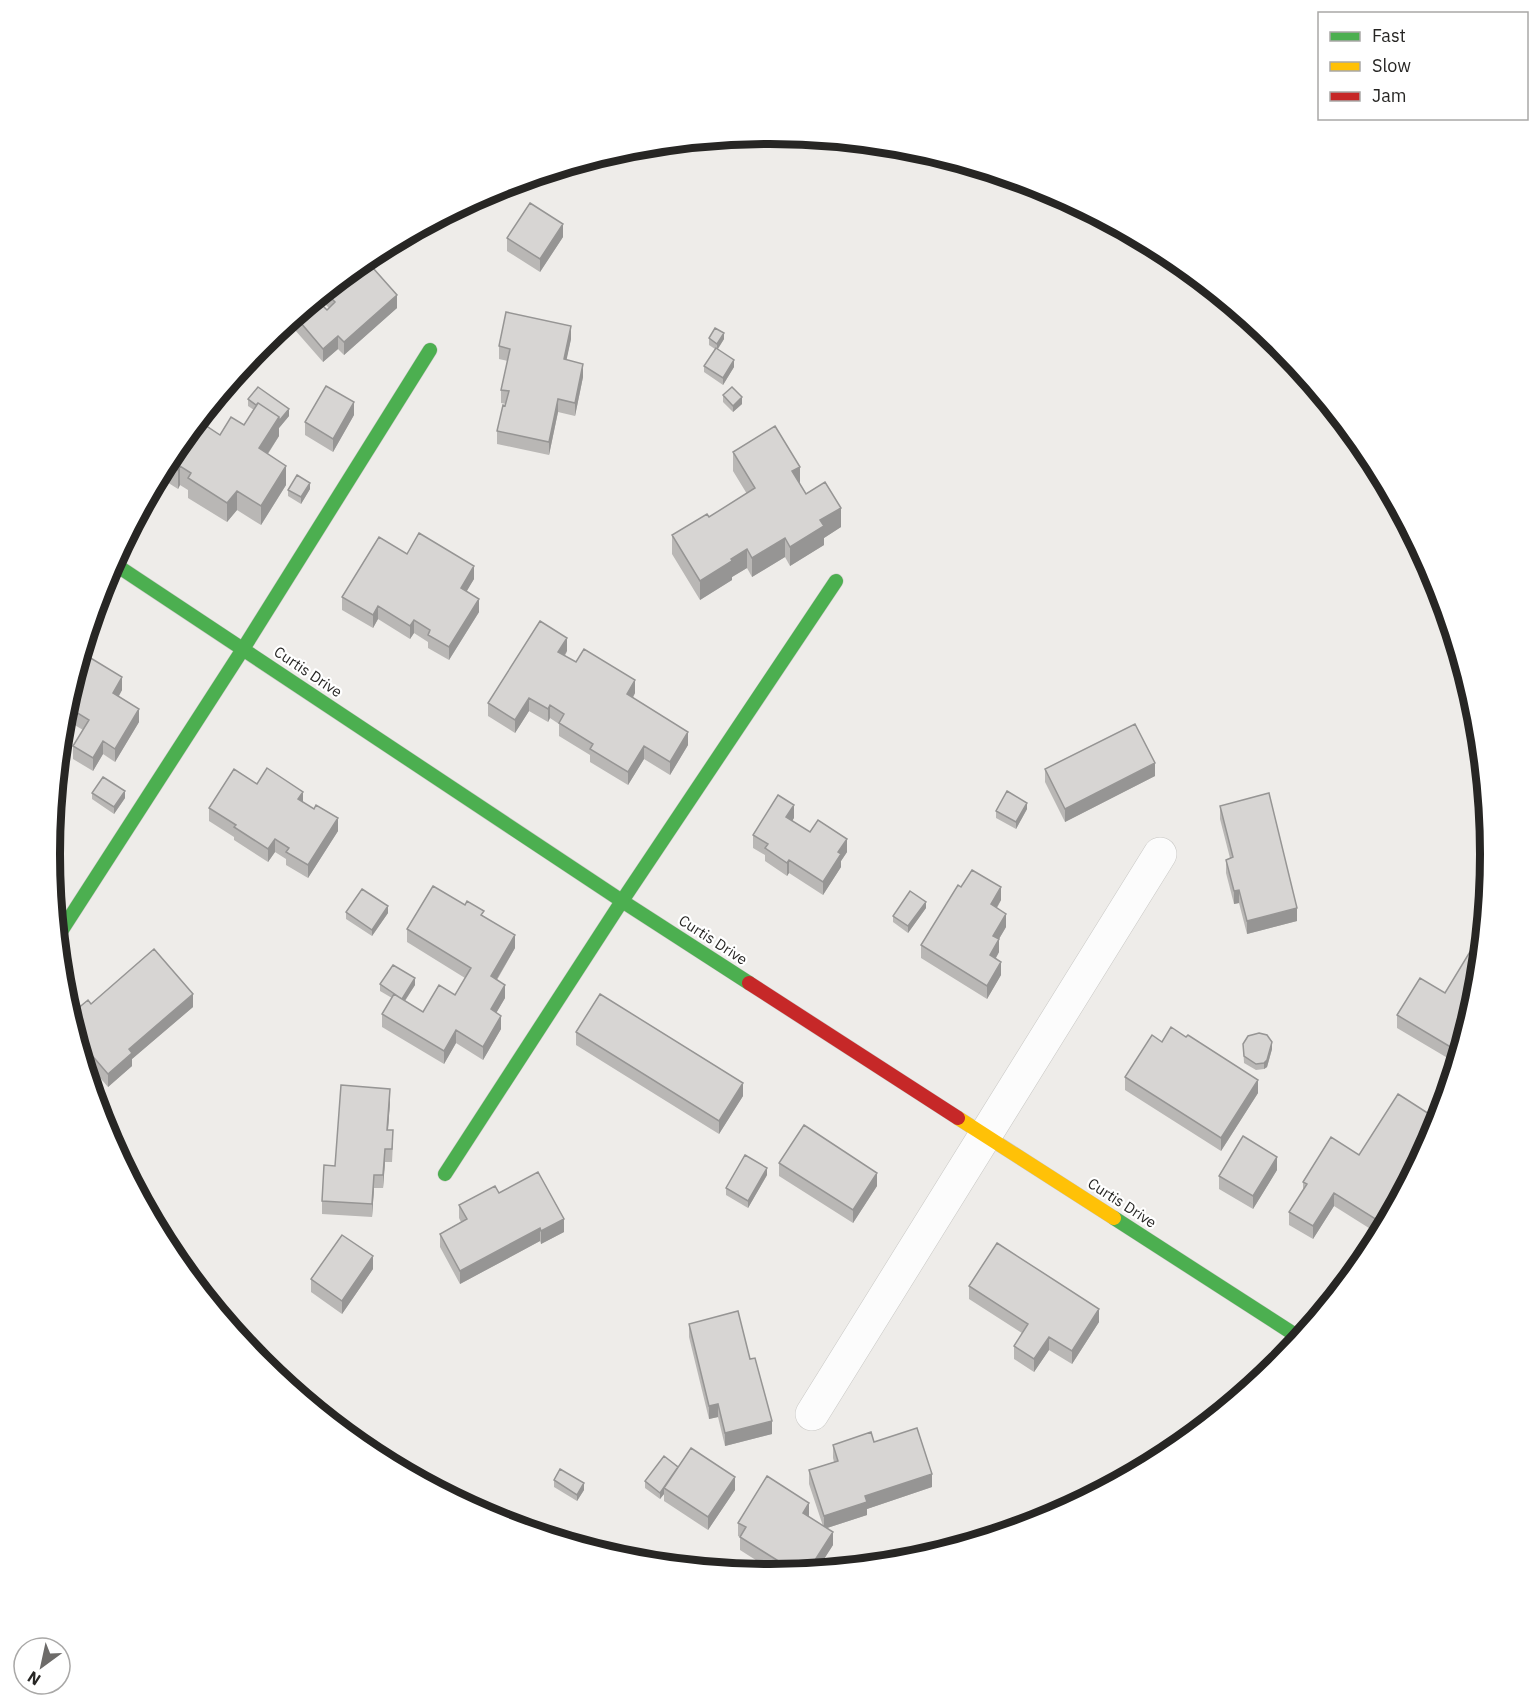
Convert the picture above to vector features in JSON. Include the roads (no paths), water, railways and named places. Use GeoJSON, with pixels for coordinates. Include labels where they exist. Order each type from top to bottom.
{"type":"FeatureCollection","features":[{"type":"Feature","properties":{"kind":"street"},"geometry":{"type":"LineString","coordinates":[[64,926],[243,649],[430,350]]}},
{"type":"Feature","properties":{"kind":"street","name":"Curtis Drive"},"geometry":{"type":"LineString","coordinates":[[120,568],[622,901],[1293,1334]]}},
{"type":"Feature","properties":{"kind":"street"},"geometry":{"type":"LineString","coordinates":[[445,1174],[622,901],[836,581]]}},
{"type":"Feature","properties":{"kind":"street"},"geometry":{"type":"LineString","coordinates":[[812,1414],[1160,854]]}}]}
